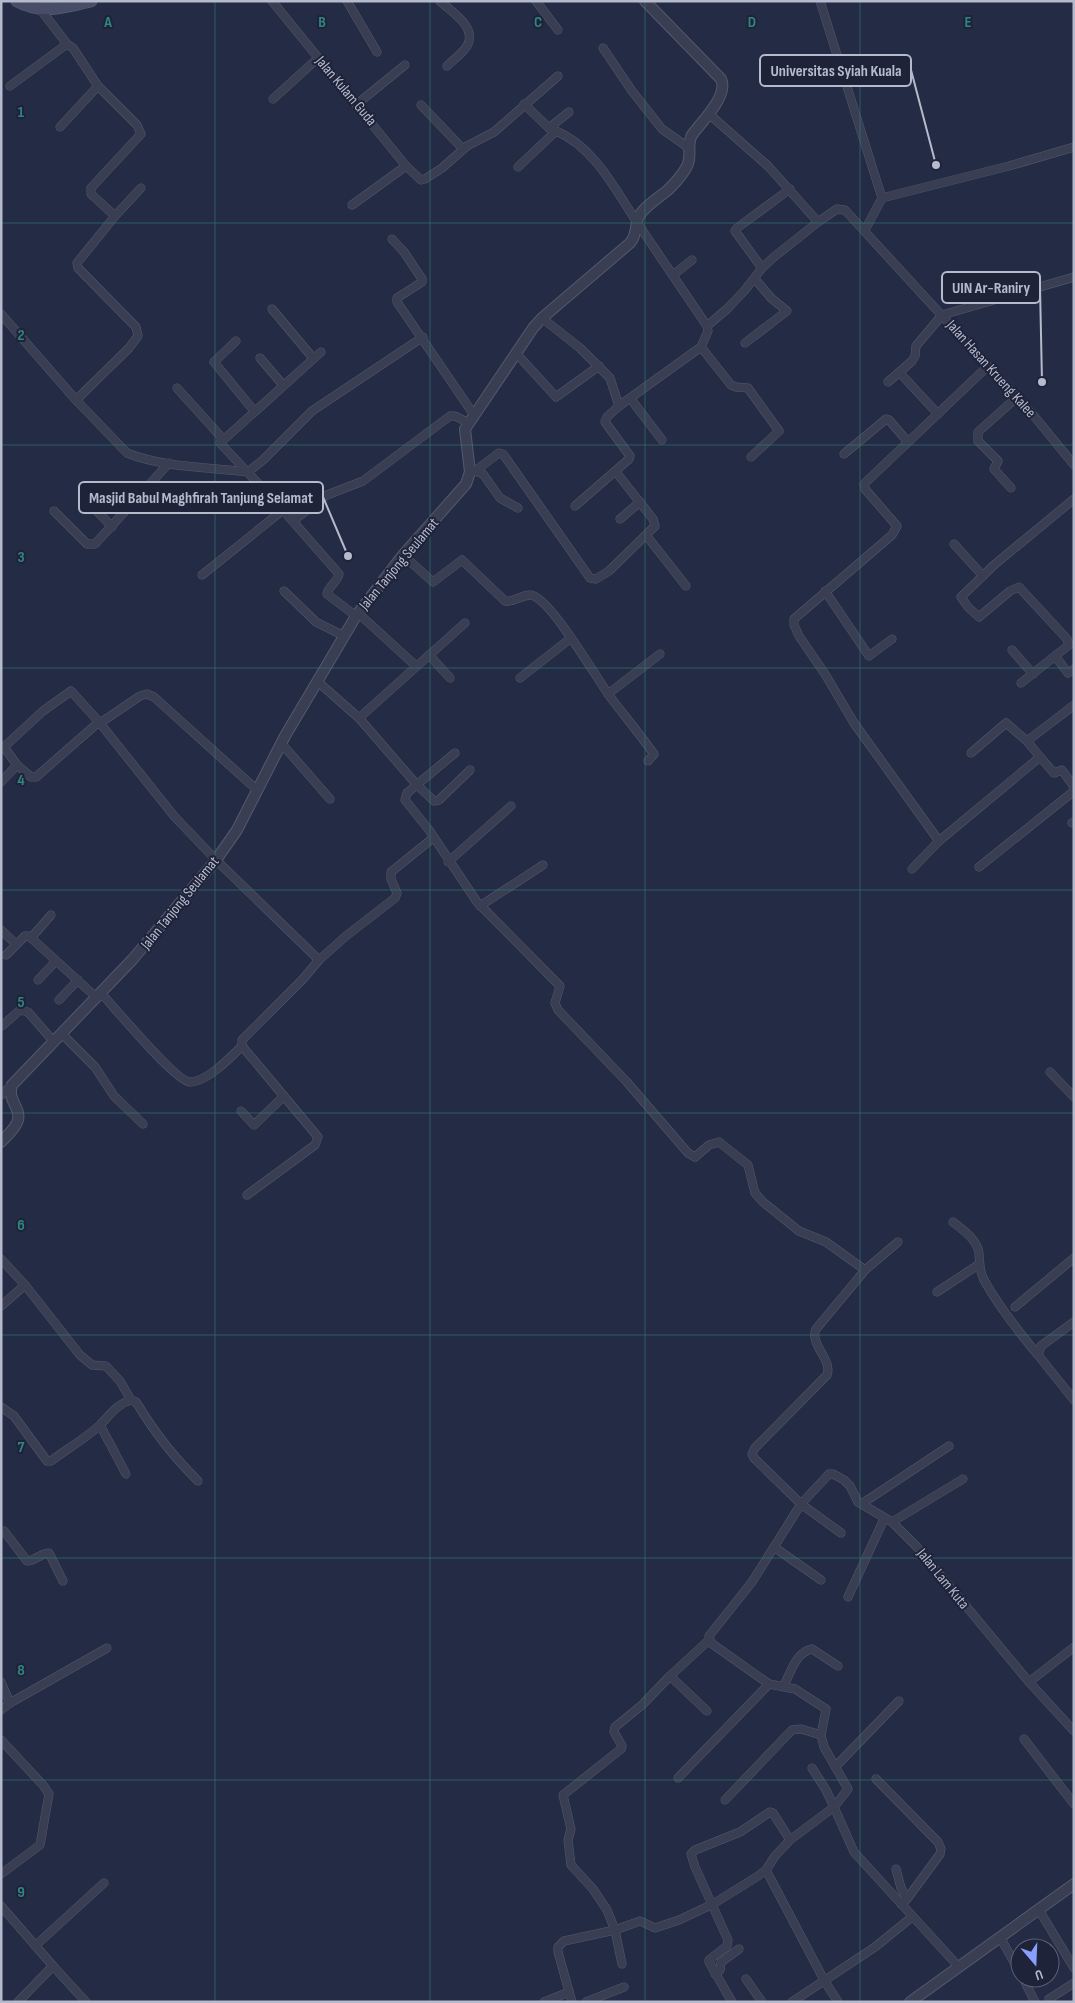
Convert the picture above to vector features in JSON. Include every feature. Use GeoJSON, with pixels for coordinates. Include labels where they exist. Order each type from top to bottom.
{"type":"FeatureCollection","features":[{"type":"Feature","properties":{"kind":"main road"},"geometry":{"type":"LineString","coordinates":[[17,1],[41,10],[91,1]]}},
{"type":"Feature","properties":{"kind":"street","name":"Jalan Kulam Guda"},"geometry":{"type":"LineString","coordinates":[[272,1],[406,166],[421,180],[425,180],[442,168],[463,149]]}},
{"type":"Feature","properties":{"kind":"street"},"geometry":{"type":"LineString","coordinates":[[347,1],[377,52]]}},
{"type":"Feature","properties":{"kind":"street"},"geometry":{"type":"LineString","coordinates":[[440,1],[466,25],[470,38],[467,46],[447,66]]}},
{"type":"Feature","properties":{"kind":"street"},"geometry":{"type":"LineString","coordinates":[[536,1],[558,30]]}},
{"type":"Feature","properties":{"kind":"street"},"geometry":{"type":"LineString","coordinates":[[472,471],[465,436],[465,430],[471,419],[542,318],[630,243],[635,235],[640,216],[670,188],[686,168],[690,160],[689,148],[691,137],[722,93],[723,81],[645,1]]}},
{"type":"Feature","properties":{"kind":"street"},"geometry":{"type":"LineString","coordinates":[[820,1],[882,198],[865,230]]}},
{"type":"Feature","properties":{"kind":"street"},"geometry":{"type":"LineString","coordinates":[[41,10],[67,44],[73,48],[98,86],[137,125],[141,134],[90,190],[91,194],[114,216]]}},
{"type":"Feature","properties":{"kind":"street"},"geometry":{"type":"LineString","coordinates":[[10,86],[67,44]]}},
{"type":"Feature","properties":{"kind":"street"},"geometry":{"type":"LineString","coordinates":[[603,48],[632,91],[662,129],[689,148]]}},
{"type":"Feature","properties":{"kind":"street"},"geometry":{"type":"LineString","coordinates":[[273,99],[318,58]]}},
{"type":"Feature","properties":{"kind":"street"},"geometry":{"type":"LineString","coordinates":[[357,104],[405,65]]}},
{"type":"Feature","properties":{"kind":"street"},"geometry":{"type":"LineString","coordinates":[[421,105],[463,149],[494,132],[558,76]]}},
{"type":"Feature","properties":{"kind":"street"},"geometry":{"type":"LineString","coordinates":[[60,127],[98,86]]}},
{"type":"Feature","properties":{"kind":"street"},"geometry":{"type":"LineString","coordinates":[[524,104],[553,129],[575,141],[598,164],[707,326],[708,332],[701,347],[630,398],[605,420],[630,456],[625,464],[575,506]]}},
{"type":"Feature","properties":{"kind":"street"},"geometry":{"type":"LineString","coordinates":[[518,167],[569,112]]}},
{"type":"Feature","properties":{"kind":"street"},"geometry":{"type":"LineString","coordinates":[[707,326],[727,309],[755,279],[762,268],[818,222],[768,166],[709,114]]}},
{"type":"Feature","properties":{"kind":"street"},"geometry":{"type":"LineString","coordinates":[[882,198],[1009,166],[1074,146]]}},
{"type":"Feature","properties":{"kind":"street"},"geometry":{"type":"LineString","coordinates":[[352,205],[406,166]]}},
{"type":"Feature","properties":{"kind":"street"},"geometry":{"type":"LineString","coordinates":[[76,400],[129,348],[138,336],[136,327],[78,268],[77,263],[114,216],[142,188]]}},
{"type":"Feature","properties":{"kind":"street"},"geometry":{"type":"LineString","coordinates":[[762,268],[736,231],[737,228],[790,189]]}},
{"type":"Feature","properties":{"kind":"street","name":"Jalan Hasan Krueng Kalee"},"geometry":{"type":"LineString","coordinates":[[818,222],[837,210],[845,210],[1034,416],[1074,465]]}},
{"type":"Feature","properties":{"kind":"street"},"geometry":{"type":"LineString","coordinates":[[392,239],[422,276],[422,282],[397,298],[397,302],[423,337],[471,419]]}},
{"type":"Feature","properties":{"kind":"street"},"geometry":{"type":"LineString","coordinates":[[672,275],[692,260]]}},
{"type":"Feature","properties":{"kind":"street"},"geometry":{"type":"LineString","coordinates":[[888,382],[912,361],[915,356],[916,346],[942,315],[1074,277]]}},
{"type":"Feature","properties":{"kind":"street"},"geometry":{"type":"LineString","coordinates":[[745,343],[786,311],[771,298],[755,279]]}},
{"type":"Feature","properties":{"kind":"street"},"geometry":{"type":"LineString","coordinates":[[272,309],[313,358]]}},
{"type":"Feature","properties":{"kind":"street"},"geometry":{"type":"LineString","coordinates":[[1,314],[76,400],[127,453],[138,458],[169,463],[248,472],[263,460],[312,411],[423,337]]}},
{"type":"Feature","properties":{"kind":"street"},"geometry":{"type":"LineString","coordinates":[[542,318],[599,366],[611,379],[620,406]]}},
{"type":"Feature","properties":{"kind":"street"},"geometry":{"type":"LineString","coordinates":[[236,341],[214,362],[254,411]]}},
{"type":"Feature","properties":{"kind":"street"},"geometry":{"type":"LineString","coordinates":[[701,347],[731,385],[748,388],[779,431],[751,457]]}},
{"type":"Feature","properties":{"kind":"street"},"geometry":{"type":"LineString","coordinates":[[321,352],[223,439],[220,444],[283,510],[339,574],[339,578],[328,590],[328,594],[357,615],[416,666]]}},
{"type":"Feature","properties":{"kind":"street"},"geometry":{"type":"LineString","coordinates":[[516,353],[556,397],[599,366]]}},
{"type":"Feature","properties":{"kind":"street"},"geometry":{"type":"LineString","coordinates":[[260,358],[283,385]]}},
{"type":"Feature","properties":{"kind":"street"},"geometry":{"type":"LineString","coordinates":[[940,841],[854,722],[794,625],[794,619],[888,538],[897,526],[865,489],[864,484],[988,366]]}},
{"type":"Feature","properties":{"kind":"street"},"geometry":{"type":"LineString","coordinates":[[899,372],[938,414]]}},
{"type":"Feature","properties":{"kind":"street"},"geometry":{"type":"LineString","coordinates":[[177,388],[223,439]]}},
{"type":"Feature","properties":{"kind":"street"},"geometry":{"type":"LineString","coordinates":[[630,398],[662,440]]}},
{"type":"Feature","properties":{"kind":"street"},"geometry":{"type":"LineString","coordinates":[[1011,488],[994,469],[998,462],[978,440],[977,436],[978,432],[1016,398]]}},
{"type":"Feature","properties":{"kind":"street"},"geometry":{"type":"LineString","coordinates":[[293,521],[327,495],[363,481],[450,416],[471,419]]}},
{"type":"Feature","properties":{"kind":"street"},"geometry":{"type":"LineString","coordinates":[[844,454],[886,419],[908,442]]}},
{"type":"Feature","properties":{"kind":"street"},"geometry":{"type":"LineString","coordinates":[[472,471],[499,453],[503,454],[590,578],[598,579],[609,571],[646,535],[655,523],[616,472]]}},
{"type":"Feature","properties":{"kind":"street"},"geometry":{"type":"LineString","coordinates":[[54,511],[87,544],[95,544],[169,463]]}},
{"type":"Feature","properties":{"kind":"street"},"geometry":{"type":"LineString","coordinates":[[472,471],[483,474],[502,500],[518,508]]}},
{"type":"Feature","properties":{"kind":"street","name":"Jalan Tanjong Seulamat"},"geometry":{"type":"LineString","coordinates":[[12,1085],[150,939],[216,860],[237,830],[281,743],[357,615],[404,555],[464,488],[472,471]]}},
{"type":"Feature","properties":{"kind":"street"},"geometry":{"type":"LineString","coordinates":[[83,496],[112,527]]}},
{"type":"Feature","properties":{"kind":"street"},"geometry":{"type":"LineString","coordinates":[[1021,683],[1067,648],[1069,645],[1067,639],[1019,587],[1010,591],[979,618],[961,597],[1074,499]]}},
{"type":"Feature","properties":{"kind":"street"},"geometry":{"type":"LineString","coordinates":[[620,518],[640,502]]}},
{"type":"Feature","properties":{"kind":"street"},"geometry":{"type":"LineString","coordinates":[[202,575],[283,510]]}},
{"type":"Feature","properties":{"kind":"street"},"geometry":{"type":"LineString","coordinates":[[646,535],[686,586]]}},
{"type":"Feature","properties":{"kind":"street"},"geometry":{"type":"LineString","coordinates":[[954,544],[983,576]]}},
{"type":"Feature","properties":{"kind":"street"},"geometry":{"type":"LineString","coordinates":[[404,555],[433,582],[459,560],[465,561],[505,602],[530,596],[537,598],[558,620],[608,694],[654,754],[648,761]]}},
{"type":"Feature","properties":{"kind":"street"},"geometry":{"type":"LineString","coordinates":[[284,591],[316,622],[344,636]]}},
{"type":"Feature","properties":{"kind":"street"},"geometry":{"type":"LineString","coordinates":[[825,591],[869,656],[892,639]]}},
{"type":"Feature","properties":{"kind":"street"},"geometry":{"type":"LineString","coordinates":[[359,718],[465,623]]}},
{"type":"Feature","properties":{"kind":"street"},"geometry":{"type":"LineString","coordinates":[[520,678],[571,638]]}},
{"type":"Feature","properties":{"kind":"street"},"geometry":{"type":"LineString","coordinates":[[1012,650],[1033,674]]}},
{"type":"Feature","properties":{"kind":"street"},"geometry":{"type":"LineString","coordinates":[[608,694],[660,654]]}},
{"type":"Feature","properties":{"kind":"street"},"geometry":{"type":"LineString","coordinates":[[430,655],[450,678]]}},
{"type":"Feature","properties":{"kind":"street"},"geometry":{"type":"LineString","coordinates":[[1055,656],[1068,673],[1074,669]]}},
{"type":"Feature","properties":{"kind":"street"},"geometry":{"type":"LineString","coordinates":[[317,681],[359,718],[432,800],[436,801],[470,770]]}},
{"type":"Feature","properties":{"kind":"street"},"geometry":{"type":"LineString","coordinates":[[257,790],[150,695],[140,696],[103,722],[99,722],[36,777],[31,777],[17,765],[4,747],[67,692],[74,692],[99,722],[174,816],[216,860],[319,960]]}},
{"type":"Feature","properties":{"kind":"street"},"geometry":{"type":"LineString","coordinates":[[1027,741],[1074,705]]}},
{"type":"Feature","properties":{"kind":"street"},"geometry":{"type":"LineString","coordinates":[[971,753],[1006,722],[1027,741],[1054,773],[1062,770],[1074,789],[979,867]]}},
{"type":"Feature","properties":{"kind":"street"},"geometry":{"type":"LineString","coordinates":[[281,743],[330,798]]}},
{"type":"Feature","properties":{"kind":"street"},"geometry":{"type":"LineString","coordinates":[[455,753],[407,794],[406,800],[480,906],[558,983],[560,986],[555,1003],[558,1010],[626,1082],[688,1153],[695,1157],[709,1144],[719,1142],[748,1165],[755,1192],[763,1202],[799,1231],[826,1242],[865,1270]]}},
{"type":"Feature","properties":{"kind":"street"},"geometry":{"type":"LineString","coordinates":[[912,869],[940,841],[1040,757]]}},
{"type":"Feature","properties":{"kind":"street"},"geometry":{"type":"LineString","coordinates":[[1,782],[17,765]]}},
{"type":"Feature","properties":{"kind":"street"},"geometry":{"type":"LineString","coordinates":[[448,862],[511,806]]}},
{"type":"Feature","properties":{"kind":"street"},"geometry":{"type":"LineString","coordinates":[[6,954],[25,936],[31,938],[78,980],[99,995],[170,1069],[185,1080],[194,1081],[215,1071],[242,1046],[243,1038],[303,979],[319,960],[397,895],[390,879],[391,872],[433,838]]}},
{"type":"Feature","properties":{"kind":"street"},"geometry":{"type":"LineString","coordinates":[[480,906],[542,865]]}},
{"type":"Feature","properties":{"kind":"street"},"geometry":{"type":"LineString","coordinates":[[31,938],[51,915]]}},
{"type":"Feature","properties":{"kind":"street"},"geometry":{"type":"LineString","coordinates":[[1,930],[16,944]]}},
{"type":"Feature","properties":{"kind":"street"},"geometry":{"type":"LineString","coordinates":[[38,980],[56,960]]}},
{"type":"Feature","properties":{"kind":"street"},"geometry":{"type":"LineString","coordinates":[[59,1000],[78,980]]}},
{"type":"Feature","properties":{"kind":"street"},"geometry":{"type":"LineString","coordinates":[[2,1026],[20,1010],[24,1010],[28,1012],[54,1042]]}},
{"type":"Feature","properties":{"kind":"street"},"geometry":{"type":"LineString","coordinates":[[62,1034],[95,1067],[114,1096],[142,1124]]}},
{"type":"Feature","properties":{"kind":"street"},"geometry":{"type":"LineString","coordinates":[[242,1046],[318,1136],[318,1142],[247,1195]]}},
{"type":"Feature","properties":{"kind":"street"},"geometry":{"type":"LineString","coordinates":[[1050,1072],[1074,1097]]}},
{"type":"Feature","properties":{"kind":"street"},"geometry":{"type":"LineString","coordinates":[[1,1095],[12,1085]]}},
{"type":"Feature","properties":{"kind":"street"},"geometry":{"type":"LineString","coordinates":[[1,1142],[16,1124],[18,1118],[10,1095],[12,1085]]}},
{"type":"Feature","properties":{"kind":"street"},"geometry":{"type":"LineString","coordinates":[[241,1110],[254,1125],[284,1096]]}},
{"type":"Feature","properties":{"kind":"street"},"geometry":{"type":"LineString","coordinates":[[953,1222],[968,1234],[977,1247],[979,1254],[978,1265],[983,1278],[1006,1316],[1074,1400]]}},
{"type":"Feature","properties":{"kind":"street"},"geometry":{"type":"LineString","coordinates":[[840,1533],[801,1504],[752,1454],[755,1448],[827,1375],[828,1368],[814,1332],[865,1270],[898,1242]]}},
{"type":"Feature","properties":{"kind":"street"},"geometry":{"type":"LineString","coordinates":[[1014,1307],[1074,1258]]}},
{"type":"Feature","properties":{"kind":"street"},"geometry":{"type":"LineString","coordinates":[[1,1259],[25,1285],[80,1355],[92,1365],[106,1366],[120,1381],[131,1400],[136,1402],[173,1457],[198,1481]]}},
{"type":"Feature","properties":{"kind":"street"},"geometry":{"type":"LineString","coordinates":[[937,1292],[978,1265]]}},
{"type":"Feature","properties":{"kind":"street"},"geometry":{"type":"LineString","coordinates":[[1,1306],[25,1285]]}},
{"type":"Feature","properties":{"kind":"street"},"geometry":{"type":"LineString","coordinates":[[1038,1355],[1041,1346],[1074,1322]]}},
{"type":"Feature","properties":{"kind":"street"},"geometry":{"type":"LineString","coordinates":[[1,1407],[14,1416],[48,1461],[100,1425],[118,1407],[131,1400]]}},
{"type":"Feature","properties":{"kind":"street"},"geometry":{"type":"LineString","coordinates":[[100,1425],[126,1474]]}},
{"type":"Feature","properties":{"kind":"street"},"geometry":{"type":"LineString","coordinates":[[863,1503],[949,1446]]}},
{"type":"Feature","properties":{"kind":"street","name":"Jalan Lam Kuta"},"geometry":{"type":"LineString","coordinates":[[801,1504],[831,1474],[844,1480],[850,1486],[857,1501],[863,1503],[888,1521],[917,1547],[1029,1682],[1074,1732]]}},
{"type":"Feature","properties":{"kind":"street"},"geometry":{"type":"LineString","coordinates":[[848,1598],[888,1521],[963,1479]]}},
{"type":"Feature","properties":{"kind":"street"},"geometry":{"type":"LineString","coordinates":[[622,1964],[612,1919],[593,1889],[571,1865],[568,1840],[571,1829],[562,1796],[621,1749],[622,1746],[614,1732],[615,1728],[642,1705],[709,1640],[709,1636],[752,1582],[801,1504]]}},
{"type":"Feature","properties":{"kind":"street"},"geometry":{"type":"LineString","coordinates":[[12,1526],[3,1532],[27,1561],[49,1553],[63,1581]]}},
{"type":"Feature","properties":{"kind":"street"},"geometry":{"type":"LineString","coordinates":[[774,1547],[821,1580]]}},
{"type":"Feature","properties":{"kind":"street"},"geometry":{"type":"LineString","coordinates":[[572,2002],[558,1952],[560,1944],[572,1939],[615,1930],[640,1921],[654,1928],[664,1926],[712,1904],[766,1870],[774,1856],[790,1840],[834,1806],[848,1789],[824,1747],[821,1735],[826,1709],[795,1689],[784,1685],[770,1684],[709,1640]]}},
{"type":"Feature","properties":{"kind":"street"},"geometry":{"type":"LineString","coordinates":[[1029,1682],[1074,1646]]}},
{"type":"Feature","properties":{"kind":"street"},"geometry":{"type":"LineString","coordinates":[[1,1710],[107,1648]]}},
{"type":"Feature","properties":{"kind":"street"},"geometry":{"type":"LineString","coordinates":[[784,1685],[801,1653],[806,1650],[812,1649],[838,1666]]}},
{"type":"Feature","properties":{"kind":"street"},"geometry":{"type":"LineString","coordinates":[[670,1676],[706,1711]]}},
{"type":"Feature","properties":{"kind":"street"},"geometry":{"type":"LineString","coordinates":[[1,1682],[10,1703]]}},
{"type":"Feature","properties":{"kind":"street"},"geometry":{"type":"LineString","coordinates":[[678,1778],[770,1684]]}},
{"type":"Feature","properties":{"kind":"street"},"geometry":{"type":"LineString","coordinates":[[836,1766],[899,1701]]}},
{"type":"Feature","properties":{"kind":"street"},"geometry":{"type":"LineString","coordinates":[[725,1800],[792,1730],[801,1729],[821,1735]]}},
{"type":"Feature","properties":{"kind":"street"},"geometry":{"type":"LineString","coordinates":[[1024,1739],[1074,1804]]}},
{"type":"Feature","properties":{"kind":"street"},"geometry":{"type":"LineString","coordinates":[[1,1740],[43,1784],[49,1794],[40,1845],[1,1874]]}},
{"type":"Feature","properties":{"kind":"street"},"geometry":{"type":"LineString","coordinates":[[812,1768],[826,1790],[854,1852],[904,1902]]}},
{"type":"Feature","properties":{"kind":"street"},"geometry":{"type":"LineString","coordinates":[[876,1779],[938,1842],[941,1849],[940,1854],[904,1902]]}},
{"type":"Feature","properties":{"kind":"street"},"geometry":{"type":"LineString","coordinates":[[732,2002],[710,1966],[709,1960],[727,1946],[728,1940],[695,1867],[691,1856],[692,1852],[740,1832],[770,1812],[773,1813],[790,1840]]}},
{"type":"Feature","properties":{"kind":"street"},"geometry":{"type":"LineString","coordinates":[[896,1869],[904,1902],[912,1917],[958,1966]]}},
{"type":"Feature","properties":{"kind":"street"},"geometry":{"type":"LineString","coordinates":[[766,1870],[824,1980],[838,2002]]}},
{"type":"Feature","properties":{"kind":"street"},"geometry":{"type":"LineString","coordinates":[[35,1946],[104,1883]]}},
{"type":"Feature","properties":{"kind":"street"},"geometry":{"type":"LineString","coordinates":[[910,2002],[1074,1884]]}},
{"type":"Feature","properties":{"kind":"street"},"geometry":{"type":"LineString","coordinates":[[1,1906],[86,2002]]}},
{"type":"Feature","properties":{"kind":"street"},"geometry":{"type":"LineString","coordinates":[[1039,1910],[1074,1968]]}},
{"type":"Feature","properties":{"kind":"street"},"geometry":{"type":"LineString","coordinates":[[792,2002],[875,1947],[912,1917]]}},
{"type":"Feature","properties":{"kind":"street"},"geometry":{"type":"LineString","coordinates":[[1000,1937],[1010,1955]]}},
{"type":"Feature","properties":{"kind":"street"},"geometry":{"type":"LineString","coordinates":[[715,1974],[720,1970],[721,1962],[739,1949]]}},
{"type":"Feature","properties":{"kind":"street"},"geometry":{"type":"LineString","coordinates":[[18,2002],[53,1966]]}},
{"type":"Feature","properties":{"kind":"street"},"geometry":{"type":"LineString","coordinates":[[746,1979],[762,2002]]}},
{"type":"Feature","properties":{"kind":"street"},"geometry":{"type":"LineString","coordinates":[[1040,2002],[1049,2000],[1074,1983]]}},
{"type":"Feature","properties":{"kind":"street"},"geometry":{"type":"LineString","coordinates":[[586,2002],[624,1987]]}},
{"type":"Feature","properties":{"kind":"street"},"geometry":{"type":"LineString","coordinates":[[1028,1988],[1036,2002]]}},
{"type":"Feature","properties":{"kind":"street"},"geometry":{"type":"LineString","coordinates":[[544,2002],[569,1992]]}},
{"type":"Feature","properties":{"kind":"place","name":"Universitas Syiah Kuala"},"geometry":{"type":"Point","coordinates":[936,165]}},
{"type":"Feature","properties":{"kind":"place","name":"UIN Ar-Raniry"},"geometry":{"type":"Point","coordinates":[1042,382]}},
{"type":"Feature","properties":{"kind":"place","name":"Masjid Babul Maghfirah Tanjung Selamat"},"geometry":{"type":"Point","coordinates":[348,556]}}]}
